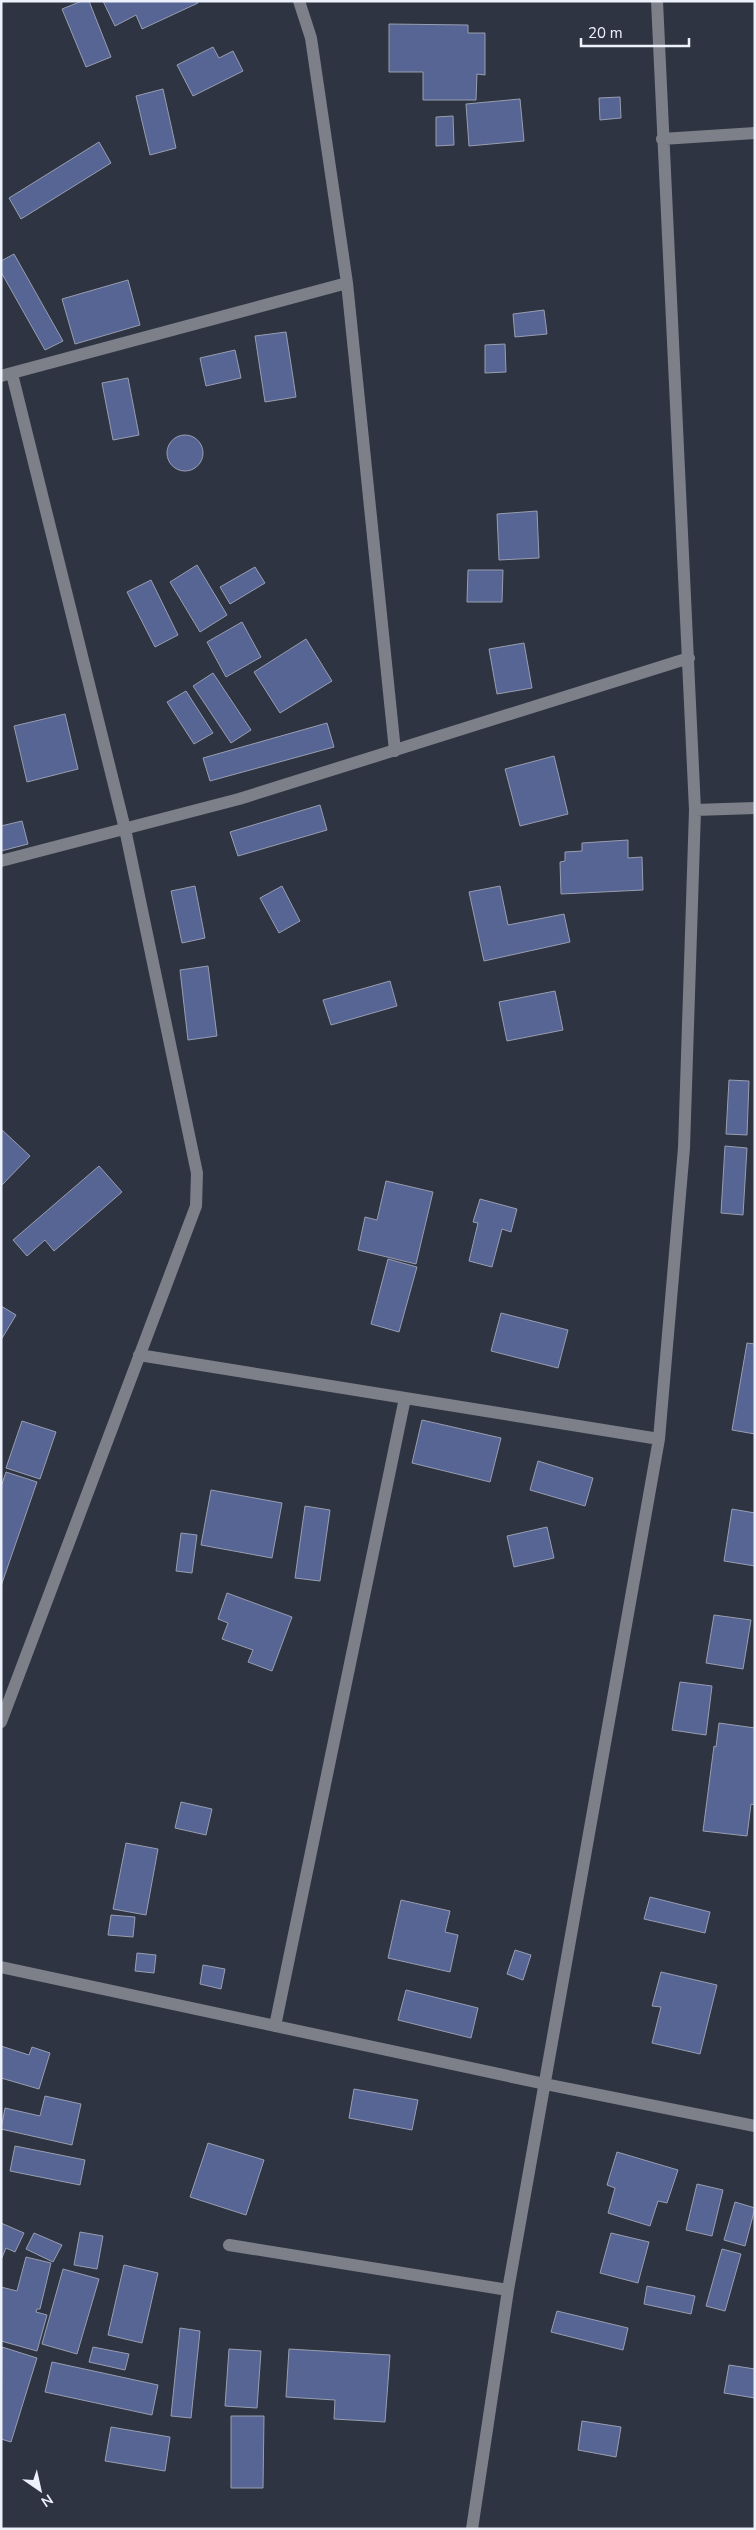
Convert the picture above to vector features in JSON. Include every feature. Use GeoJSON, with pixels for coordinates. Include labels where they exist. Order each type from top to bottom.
{"type":"FeatureCollection","features":[{"type":"Feature","properties":{"kind":"street"},"geometry":{"type":"LineString","coordinates":[[299,1],[311,38],[347,284],[394,750]]}},
{"type":"Feature","properties":{"kind":"street"},"geometry":{"type":"LineString","coordinates":[[472,2529],[508,2290],[659,1439],[684,1148],[696,810],[662,139],[657,1]]}},
{"type":"Feature","properties":{"kind":"street"},"geometry":{"type":"LineString","coordinates":[[662,139],[755,132]]}},
{"type":"Feature","properties":{"kind":"street"},"geometry":{"type":"LineString","coordinates":[[1,1722],[196,1206],[197,1173],[125,829],[7,375],[347,284]]}},
{"type":"Feature","properties":{"kind":"street"},"geometry":{"type":"LineString","coordinates":[[1,861],[239,800],[689,658]]}},
{"type":"Feature","properties":{"kind":"street"},"geometry":{"type":"LineString","coordinates":[[696,810],[755,808]]}},
{"type":"Feature","properties":{"kind":"street"},"geometry":{"type":"LineString","coordinates":[[139,1355],[659,1439]]}},
{"type":"Feature","properties":{"kind":"street"},"geometry":{"type":"LineString","coordinates":[[275,2026],[405,1398]]}},
{"type":"Feature","properties":{"kind":"street"},"geometry":{"type":"LineString","coordinates":[[1,1967],[545,2084],[755,2126]]}},
{"type":"Feature","properties":{"kind":"street"},"geometry":{"type":"LineString","coordinates":[[229,2245],[508,2290]]}},
{"type":"Feature","properties":{"kind":"building"},"geometry":{"type":"Polygon","coordinates":[[[82,1],[89,1],[111,57],[86,67],[62,9],[82,1]]]}},
{"type":"Feature","properties":{"kind":"building"},"geometry":{"type":"Polygon","coordinates":[[[103,1],[197,1],[198,3],[142,29],[136,15],[115,26],[103,1]]]}},
{"type":"Feature","properties":{"kind":"building"},"geometry":{"type":"Polygon","coordinates":[[[389,24],[468,25],[468,33],[485,33],[485,75],[477,74],[476,100],[423,100],[423,72],[389,72],[389,24]]]}},
{"type":"Feature","properties":{"kind":"building"},"geometry":{"type":"Polygon","coordinates":[[[213,47],[219,58],[233,51],[243,71],[193,96],[177,65],[213,47]]]}},
{"type":"Feature","properties":{"kind":"building"},"geometry":{"type":"Polygon","coordinates":[[[163,89],[176,148],[150,155],[136,96],[163,89]]]}},
{"type":"Feature","properties":{"kind":"building"},"geometry":{"type":"Polygon","coordinates":[[[620,97],[621,118],[600,120],[599,98],[620,97]]]}},
{"type":"Feature","properties":{"kind":"building"},"geometry":{"type":"Polygon","coordinates":[[[520,99],[524,141],[469,146],[466,104],[520,99]]]}},
{"type":"Feature","properties":{"kind":"building"},"geometry":{"type":"Polygon","coordinates":[[[453,116],[454,145],[436,146],[436,117],[453,116]]]}},
{"type":"Feature","properties":{"kind":"building"},"geometry":{"type":"Polygon","coordinates":[[[99,142],[111,163],[21,219],[9,198],[99,142]]]}},
{"type":"Feature","properties":{"kind":"building"},"geometry":{"type":"Polygon","coordinates":[[[14,254],[63,341],[45,350],[1,272],[1,261],[14,254]]]}},
{"type":"Feature","properties":{"kind":"building"},"geometry":{"type":"Polygon","coordinates":[[[128,280],[140,325],[75,344],[62,299],[128,280]]]}},
{"type":"Feature","properties":{"kind":"building"},"geometry":{"type":"Polygon","coordinates":[[[544,310],[547,334],[515,337],[513,314],[544,310]]]}},
{"type":"Feature","properties":{"kind":"building"},"geometry":{"type":"Polygon","coordinates":[[[286,332],[296,397],[265,402],[255,336],[286,332]]]}},
{"type":"Feature","properties":{"kind":"building"},"geometry":{"type":"Polygon","coordinates":[[[505,344],[506,372],[485,373],[485,345],[505,344]]]}},
{"type":"Feature","properties":{"kind":"building"},"geometry":{"type":"Polygon","coordinates":[[[235,350],[241,378],[206,386],[200,358],[235,350]]]}},
{"type":"Feature","properties":{"kind":"building"},"geometry":{"type":"Polygon","coordinates":[[[128,378],[139,435],[113,440],[102,383],[128,378]]]}},
{"type":"Feature","properties":{"kind":"building"},"geometry":{"type":"Polygon","coordinates":[[[185,435],[192,436],[198,440],[202,446],[202,460],[198,466],[192,470],[185,471],[178,470],[172,466],[168,460],[167,453],[168,446],[172,440],[178,436],[185,435]]]}},
{"type":"Feature","properties":{"kind":"building"},"geometry":{"type":"Polygon","coordinates":[[[537,511],[539,558],[499,560],[497,514],[537,511]]]}},
{"type":"Feature","properties":{"kind":"building"},"geometry":{"type":"Polygon","coordinates":[[[197,565],[227,615],[200,632],[170,582],[197,565]]]}},
{"type":"Feature","properties":{"kind":"building"},"geometry":{"type":"Polygon","coordinates":[[[255,567],[265,583],[230,604],[220,587],[255,567]]]}},
{"type":"Feature","properties":{"kind":"building"},"geometry":{"type":"Polygon","coordinates":[[[468,570],[503,570],[502,602],[467,602],[468,570]]]}},
{"type":"Feature","properties":{"kind":"building"},"geometry":{"type":"Polygon","coordinates":[[[151,580],[178,635],[155,647],[127,592],[151,580]]]}},
{"type":"Feature","properties":{"kind":"building"},"geometry":{"type":"Polygon","coordinates":[[[242,622],[261,657],[226,677],[207,642],[242,622]]]}},
{"type":"Feature","properties":{"kind":"building"},"geometry":{"type":"Polygon","coordinates":[[[306,639],[332,681],[280,713],[254,672],[306,639]]]}},
{"type":"Feature","properties":{"kind":"building"},"geometry":{"type":"Polygon","coordinates":[[[524,643],[532,688],[497,694],[489,649],[524,643]]]}},
{"type":"Feature","properties":{"kind":"building"},"geometry":{"type":"Polygon","coordinates":[[[213,673],[251,730],[231,743],[193,686],[213,673]]]}},
{"type":"Feature","properties":{"kind":"building"},"geometry":{"type":"Polygon","coordinates":[[[186,691],[213,733],[194,744],[167,702],[186,691]]]}},
{"type":"Feature","properties":{"kind":"building"},"geometry":{"type":"Polygon","coordinates":[[[65,714],[78,769],[27,782],[14,726],[65,714]]]}},
{"type":"Feature","properties":{"kind":"building"},"geometry":{"type":"Polygon","coordinates":[[[327,723],[334,747],[210,781],[203,758],[327,723]]]}},
{"type":"Feature","properties":{"kind":"building"},"geometry":{"type":"Polygon","coordinates":[[[554,756],[568,814],[520,826],[505,769],[554,756]]]}},
{"type":"Feature","properties":{"kind":"building"},"geometry":{"type":"Polygon","coordinates":[[[320,805],[327,830],[238,856],[230,832],[320,805]]]}},
{"type":"Feature","properties":{"kind":"building"},"geometry":{"type":"Polygon","coordinates":[[[22,821],[28,844],[1,851],[1,826],[22,821]]]}},
{"type":"Feature","properties":{"kind":"building"},"geometry":{"type":"Polygon","coordinates":[[[628,840],[628,858],[642,857],[643,890],[561,894],[560,862],[565,861],[565,852],[582,851],[582,843],[628,840]]]}},
{"type":"Feature","properties":{"kind":"building"},"geometry":{"type":"Polygon","coordinates":[[[195,886],[205,938],[182,943],[171,891],[195,886]]]}},
{"type":"Feature","properties":{"kind":"building"},"geometry":{"type":"Polygon","coordinates":[[[282,886],[300,921],[279,933],[260,898],[282,886]]]}},
{"type":"Feature","properties":{"kind":"building"},"geometry":{"type":"Polygon","coordinates":[[[500,886],[508,925],[564,914],[570,942],[484,961],[469,892],[500,886]]]}},
{"type":"Feature","properties":{"kind":"building"},"geometry":{"type":"Polygon","coordinates":[[[208,966],[217,1036],[188,1040],[180,970],[208,966]]]}},
{"type":"Feature","properties":{"kind":"building"},"geometry":{"type":"Polygon","coordinates":[[[390,981],[397,1006],[331,1025],[323,1000],[390,981]]]}},
{"type":"Feature","properties":{"kind":"building"},"geometry":{"type":"Polygon","coordinates":[[[555,991],[563,1030],[507,1041],[499,1002],[555,991]]]}},
{"type":"Feature","properties":{"kind":"building"},"geometry":{"type":"Polygon","coordinates":[[[729,1080],[749,1081],[747,1135],[726,1134],[729,1080]]]}},
{"type":"Feature","properties":{"kind":"building"},"geometry":{"type":"Polygon","coordinates":[[[1,1129],[30,1156],[1,1186],[1,1129]]]}},
{"type":"Feature","properties":{"kind":"building"},"geometry":{"type":"Polygon","coordinates":[[[725,1146],[747,1148],[743,1215],[721,1213],[725,1146]]]}},
{"type":"Feature","properties":{"kind":"building"},"geometry":{"type":"Polygon","coordinates":[[[99,1166],[122,1192],[54,1251],[45,1240],[27,1256],[13,1240],[99,1166]]]}},
{"type":"Feature","properties":{"kind":"building"},"geometry":{"type":"Polygon","coordinates":[[[386,1181],[433,1192],[416,1264],[358,1250],[365,1217],[377,1220],[386,1181]]]}},
{"type":"Feature","properties":{"kind":"building"},"geometry":{"type":"Polygon","coordinates":[[[480,1199],[517,1209],[511,1232],[502,1229],[492,1267],[469,1261],[478,1223],[473,1222],[480,1199]]]}},
{"type":"Feature","properties":{"kind":"building"},"geometry":{"type":"Polygon","coordinates":[[[388,1259],[417,1267],[399,1332],[371,1324],[388,1259]]]}},
{"type":"Feature","properties":{"kind":"building"},"geometry":{"type":"Polygon","coordinates":[[[1,1306],[16,1315],[1,1340],[1,1306]]]}},
{"type":"Feature","properties":{"kind":"building"},"geometry":{"type":"Polygon","coordinates":[[[501,1313],[568,1330],[558,1368],[491,1351],[501,1313]]]}},
{"type":"Feature","properties":{"kind":"building"},"geometry":{"type":"Polygon","coordinates":[[[747,1343],[755,1344],[755,1434],[732,1430],[747,1343]]]}},
{"type":"Feature","properties":{"kind":"building"},"geometry":{"type":"Polygon","coordinates":[[[422,1420],[501,1438],[490,1482],[412,1463],[422,1420]]]}},
{"type":"Feature","properties":{"kind":"building"},"geometry":{"type":"Polygon","coordinates":[[[22,1421],[56,1432],[40,1479],[6,1468],[22,1421]]]}},
{"type":"Feature","properties":{"kind":"building"},"geometry":{"type":"Polygon","coordinates":[[[538,1461],[593,1478],[585,1506],[530,1490],[538,1461]]]}},
{"type":"Feature","properties":{"kind":"building"},"geometry":{"type":"Polygon","coordinates":[[[6,1472],[37,1482],[1,1586],[1,1487],[6,1472]]]}},
{"type":"Feature","properties":{"kind":"building"},"geometry":{"type":"Polygon","coordinates":[[[211,1490],[282,1503],[272,1558],[201,1545],[211,1490]]]}},
{"type":"Feature","properties":{"kind":"building"},"geometry":{"type":"Polygon","coordinates":[[[305,1506],[330,1510],[320,1581],[295,1578],[305,1506]]]}},
{"type":"Feature","properties":{"kind":"building"},"geometry":{"type":"Polygon","coordinates":[[[732,1509],[755,1513],[755,1566],[724,1561],[732,1509]]]}},
{"type":"Feature","properties":{"kind":"building"},"geometry":{"type":"Polygon","coordinates":[[[547,1527],[554,1558],[514,1567],[507,1536],[547,1527]]]}},
{"type":"Feature","properties":{"kind":"building"},"geometry":{"type":"Polygon","coordinates":[[[181,1533],[197,1535],[192,1573],[176,1571],[181,1533]]]}},
{"type":"Feature","properties":{"kind":"building"},"geometry":{"type":"Polygon","coordinates":[[[227,1593],[292,1617],[272,1671],[248,1662],[253,1650],[222,1639],[228,1623],[218,1619],[227,1593]]]}},
{"type":"Feature","properties":{"kind":"building"},"geometry":{"type":"Polygon","coordinates":[[[714,1615],[751,1620],[743,1669],[706,1663],[714,1615]]]}},
{"type":"Feature","properties":{"kind":"building"},"geometry":{"type":"Polygon","coordinates":[[[680,1682],[712,1686],[706,1735],[672,1730],[680,1682]]]}},
{"type":"Feature","properties":{"kind":"building"},"geometry":{"type":"Polygon","coordinates":[[[719,1723],[755,1728],[755,1805],[751,1804],[747,1836],[703,1831],[714,1746],[716,1747],[719,1723]]]}},
{"type":"Feature","properties":{"kind":"building"},"geometry":{"type":"Polygon","coordinates":[[[181,1802],[212,1809],[206,1835],[175,1828],[181,1802]]]}},
{"type":"Feature","properties":{"kind":"building"},"geometry":{"type":"Polygon","coordinates":[[[126,1843],[158,1849],[146,1915],[113,1909],[126,1843]]]}},
{"type":"Feature","properties":{"kind":"building"},"geometry":{"type":"Polygon","coordinates":[[[650,1897],[710,1912],[705,1933],[644,1919],[650,1897]]]}},
{"type":"Feature","properties":{"kind":"building"},"geometry":{"type":"Polygon","coordinates":[[[401,1900],[450,1911],[445,1932],[458,1935],[450,1972],[388,1958],[401,1900]]]}},
{"type":"Feature","properties":{"kind":"building"},"geometry":{"type":"Polygon","coordinates":[[[111,1915],[135,1917],[133,1937],[108,1935],[111,1915]]]}},
{"type":"Feature","properties":{"kind":"building"},"geometry":{"type":"Polygon","coordinates":[[[515,1950],[531,1955],[523,1980],[507,1974],[515,1950]]]}},
{"type":"Feature","properties":{"kind":"building"},"geometry":{"type":"Polygon","coordinates":[[[137,1953],[156,1955],[154,1973],[135,1971],[137,1953]]]}},
{"type":"Feature","properties":{"kind":"building"},"geometry":{"type":"Polygon","coordinates":[[[203,1965],[225,1969],[221,1989],[200,1984],[203,1965]]]}},
{"type":"Feature","properties":{"kind":"building"},"geometry":{"type":"Polygon","coordinates":[[[661,1972],[717,1985],[700,2054],[652,2043],[661,2007],[652,2006],[661,1972]]]}},
{"type":"Feature","properties":{"kind":"building"},"geometry":{"type":"Polygon","coordinates":[[[406,1990],[478,2008],[471,2038],[398,2020],[406,1990]]]}},
{"type":"Feature","properties":{"kind":"building"},"geometry":{"type":"Polygon","coordinates":[[[1,2046],[29,2055],[32,2047],[50,2053],[39,2089],[1,2078],[1,2046]]]}},
{"type":"Feature","properties":{"kind":"building"},"geometry":{"type":"Polygon","coordinates":[[[354,2089],[418,2100],[412,2130],[349,2118],[354,2089]]]}},
{"type":"Feature","properties":{"kind":"building"},"geometry":{"type":"Polygon","coordinates":[[[45,2096],[81,2104],[72,2145],[1,2129],[5,2108],[40,2116],[45,2096]]]}},
{"type":"Feature","properties":{"kind":"building"},"geometry":{"type":"Polygon","coordinates":[[[208,2143],[264,2160],[246,2215],[190,2197],[208,2143]]]}},
{"type":"Feature","properties":{"kind":"building"},"geometry":{"type":"Polygon","coordinates":[[[15,2146],[85,2160],[80,2185],[10,2171],[15,2146]]]}},
{"type":"Feature","properties":{"kind":"building"},"geometry":{"type":"Polygon","coordinates":[[[617,2152],[678,2170],[667,2203],[658,2201],[650,2226],[608,2213],[615,2188],[607,2185],[617,2152]]]}},
{"type":"Feature","properties":{"kind":"building"},"geometry":{"type":"Polygon","coordinates":[[[697,2184],[723,2190],[712,2236],[686,2230],[697,2184]]]}},
{"type":"Feature","properties":{"kind":"building"},"geometry":{"type":"Polygon","coordinates":[[[735,2202],[755,2208],[745,2246],[724,2240],[735,2202]]]}},
{"type":"Feature","properties":{"kind":"building"},"geometry":{"type":"Polygon","coordinates":[[[1,2223],[24,2233],[15,2252],[6,2248],[1,2260],[1,2223]]]}},
{"type":"Feature","properties":{"kind":"building"},"geometry":{"type":"Polygon","coordinates":[[[80,2232],[103,2236],[97,2269],[74,2265],[80,2232]]]}},
{"type":"Feature","properties":{"kind":"building"},"geometry":{"type":"Polygon","coordinates":[[[34,2233],[62,2245],[53,2262],[26,2249],[34,2233]]]}},
{"type":"Feature","properties":{"kind":"building"},"geometry":{"type":"Polygon","coordinates":[[[611,2233],[649,2242],[638,2283],[600,2273],[611,2233]]]}},
{"type":"Feature","properties":{"kind":"building"},"geometry":{"type":"Polygon","coordinates":[[[722,2249],[741,2254],[725,2311],[706,2306],[722,2249]]]}},
{"type":"Feature","properties":{"kind":"building"},"geometry":{"type":"Polygon","coordinates":[[[26,2257],[51,2263],[40,2309],[37,2309],[36,2312],[47,2315],[37,2351],[1,2341],[1,2287],[17,2291],[26,2257]]]}},
{"type":"Feature","properties":{"kind":"building"},"geometry":{"type":"Polygon","coordinates":[[[124,2265],[158,2273],[142,2343],[108,2335],[124,2265]]]}},
{"type":"Feature","properties":{"kind":"building"},"geometry":{"type":"Polygon","coordinates":[[[63,2269],[99,2279],[77,2354],[42,2344],[63,2269]]]}},
{"type":"Feature","properties":{"kind":"building"},"geometry":{"type":"Polygon","coordinates":[[[647,2286],[695,2296],[691,2314],[644,2304],[647,2286]]]}},
{"type":"Feature","properties":{"kind":"building"},"geometry":{"type":"Polygon","coordinates":[[[557,2311],[628,2328],[623,2350],[551,2332],[557,2311]]]}},
{"type":"Feature","properties":{"kind":"building"},"geometry":{"type":"Polygon","coordinates":[[[180,2328],[200,2331],[191,2418],[171,2416],[180,2328]]]}},
{"type":"Feature","properties":{"kind":"building"},"geometry":{"type":"Polygon","coordinates":[[[2,2347],[37,2358],[11,2442],[1,2439],[2,2347]]]}},
{"type":"Feature","properties":{"kind":"building"},"geometry":{"type":"Polygon","coordinates":[[[93,2347],[129,2354],[125,2370],[89,2362],[93,2347]]]}},
{"type":"Feature","properties":{"kind":"building"},"geometry":{"type":"Polygon","coordinates":[[[229,2349],[261,2351],[257,2408],[225,2406],[229,2349]]]}},
{"type":"Feature","properties":{"kind":"building"},"geometry":{"type":"Polygon","coordinates":[[[289,2349],[390,2355],[385,2422],[334,2419],[335,2400],[286,2397],[289,2349]]]}},
{"type":"Feature","properties":{"kind":"building"},"geometry":{"type":"Polygon","coordinates":[[[52,2362],[158,2385],[152,2415],[45,2392],[52,2362]]]}},
{"type":"Feature","properties":{"kind":"building"},"geometry":{"type":"Polygon","coordinates":[[[729,2365],[755,2369],[755,2398],[724,2393],[729,2365]]]}},
{"type":"Feature","properties":{"kind":"building"},"geometry":{"type":"Polygon","coordinates":[[[231,2416],[264,2416],[263,2488],[231,2488],[231,2416]]]}},
{"type":"Feature","properties":{"kind":"building"},"geometry":{"type":"Polygon","coordinates":[[[582,2421],[621,2427],[616,2457],[578,2450],[582,2421]]]}},
{"type":"Feature","properties":{"kind":"building"},"geometry":{"type":"Polygon","coordinates":[[[111,2427],[170,2437],[165,2471],[105,2461],[111,2427]]]}}]}
